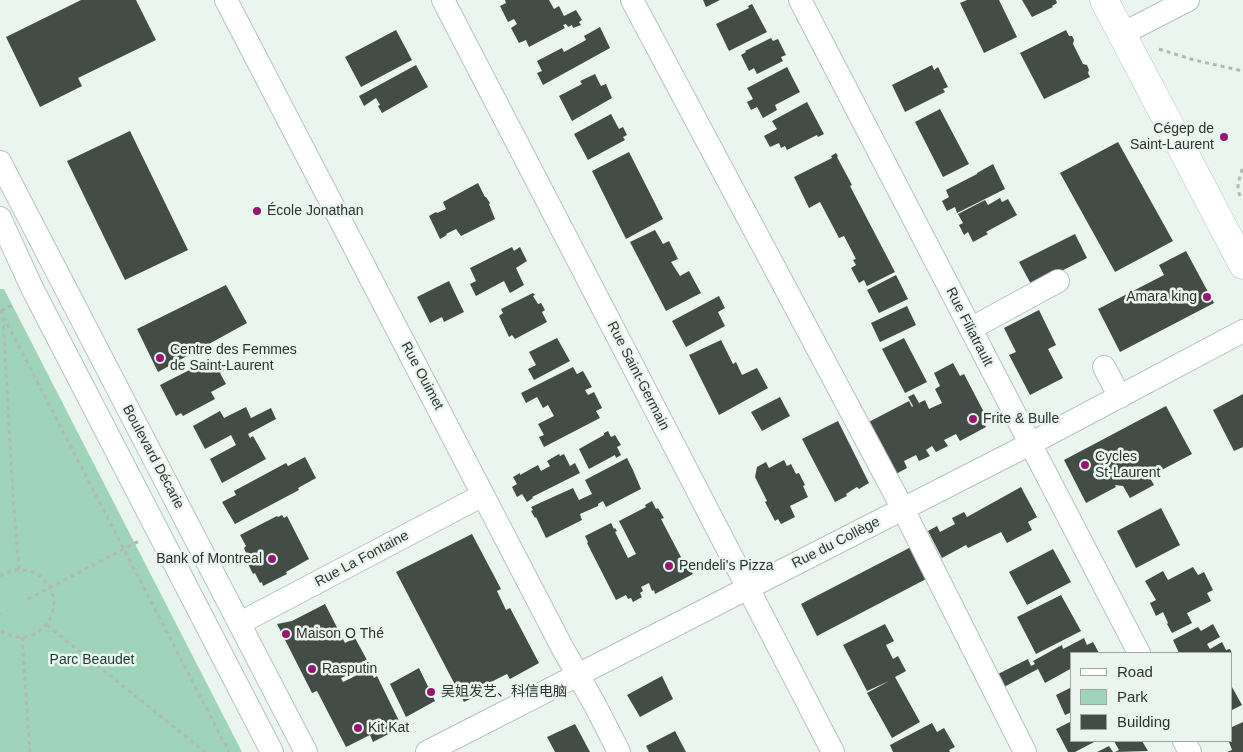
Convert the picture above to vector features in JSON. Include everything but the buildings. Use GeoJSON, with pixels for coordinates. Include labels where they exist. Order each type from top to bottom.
{"type":"FeatureCollection","features":[{"type":"Feature","properties":{"kind":"main road"},"geometry":{"type":"LineString","coordinates":[[1104,0],[1243,265]]}},
{"type":"Feature","properties":{"kind":"street","name":"Rue Ouimet"},"geometry":{"type":"LineString","coordinates":[[226,0],[619,752]]}},
{"type":"Feature","properties":{"kind":"street","name":"Rue Saint-Germain"},"geometry":{"type":"LineString","coordinates":[[443,0],[833,752]]}},
{"type":"Feature","properties":{"kind":"street"},"geometry":{"type":"LineString","coordinates":[[632,0],[903,509],[1025,752]]}},
{"type":"Feature","properties":{"kind":"street","name":"Rue Filiatrault"},"geometry":{"type":"LineString","coordinates":[[800,0],[1138,652]]}},
{"type":"Feature","properties":{"kind":"street"},"geometry":{"type":"LineString","coordinates":[[1122,34],[1188,0]]}},
{"type":"Feature","properties":{"kind":"street","name":"Boulevard Décarie"},"geometry":{"type":"LineString","coordinates":[[0,162],[306,752]]}},
{"type":"Feature","properties":{"kind":"street"},"geometry":{"type":"LineString","coordinates":[[0,218],[8,255],[32,288],[272,752]]}},
{"type":"Feature","properties":{"kind":"street"},"geometry":{"type":"LineString","coordinates":[[8,255],[39,239]]}},
{"type":"Feature","properties":{"kind":"street"},"geometry":{"type":"LineString","coordinates":[[983,322],[1058,281]]}},
{"type":"Feature","properties":{"kind":"street","name":"Rue du Collège"},"geometry":{"type":"LineString","coordinates":[[428,752],[1030,444],[1243,331]]}},
{"type":"Feature","properties":{"kind":"street"},"geometry":{"type":"LineString","coordinates":[[1104,367],[1120,396]]}},
{"type":"Feature","properties":{"kind":"street","name":"Rue La Fontaine"},"geometry":{"type":"LineString","coordinates":[[240,623],[483,495]]}},
{"type":"Feature","properties":{"kind":"path"},"geometry":{"type":"LineString","coordinates":[[1158,49],[1194,60],[1243,71]]}},
{"type":"Feature","properties":{"kind":"path"},"geometry":{"type":"LineString","coordinates":[[1240,196],[1238,184],[1243,166]]}},
{"type":"Feature","properties":{"kind":"path"},"geometry":{"type":"LineString","coordinates":[[1,312],[15,304]]}},
{"type":"Feature","properties":{"kind":"path"},"geometry":{"type":"LineString","coordinates":[[1,312],[229,752]]}},
{"type":"Feature","properties":{"kind":"path"},"geometry":{"type":"LineString","coordinates":[[1,312],[12,496],[19,570]]}},
{"type":"Feature","properties":{"kind":"path"},"geometry":{"type":"LineString","coordinates":[[28,599],[138,541]]}},
{"type":"Feature","properties":{"kind":"path"},"geometry":{"type":"LineString","coordinates":[[0,576],[12,570],[36,574],[50,588],[54,607],[52,616],[39,632],[35,634],[22,637],[11,636],[0,630]]}},
{"type":"Feature","properties":{"kind":"path"},"geometry":{"type":"LineString","coordinates":[[46,624],[205,752]]}},
{"type":"Feature","properties":{"kind":"path"},"geometry":{"type":"LineString","coordinates":[[22,637],[30,752]]}},
{"type":"Feature","properties":{"kind":"green space","name":"Parc Beaudet"},"geometry":{"type":"Polygon","coordinates":[[[0,289],[4,289],[242,752],[0,752],[0,289]]]}},
{"type":"Feature","properties":{"kind":"place","name":"Cégep de Saint-Laurent"},"geometry":{"type":"Point","coordinates":[1224,137]}},
{"type":"Feature","properties":{"kind":"place","name":"École Jonathan"},"geometry":{"type":"Point","coordinates":[257,211]}},
{"type":"Feature","properties":{"kind":"place","name":"Amara king"},"geometry":{"type":"Point","coordinates":[1207,297]}},
{"type":"Feature","properties":{"kind":"place","name":"Centre des Femmes de Saint-Laurent"},"geometry":{"type":"Point","coordinates":[160,358]}},
{"type":"Feature","properties":{"kind":"place","name":"Frite & Bulle"},"geometry":{"type":"Point","coordinates":[973,419]}},
{"type":"Feature","properties":{"kind":"place","name":"Cycles St-Laurent"},"geometry":{"type":"Point","coordinates":[1085,465]}},
{"type":"Feature","properties":{"kind":"place","name":"Bank of Montreal"},"geometry":{"type":"Point","coordinates":[272,559]}},
{"type":"Feature","properties":{"kind":"place","name":"Pendeli's Pizza"},"geometry":{"type":"Point","coordinates":[669,566]}},
{"type":"Feature","properties":{"kind":"place","name":"Maison O Thé"},"geometry":{"type":"Point","coordinates":[286,634]}},
{"type":"Feature","properties":{"kind":"place","name":"Rasputin"},"geometry":{"type":"Point","coordinates":[312,669]}},
{"type":"Feature","properties":{"kind":"place","name":"吴姐发艺、科信电脑"},"geometry":{"type":"Point","coordinates":[431,692]}},
{"type":"Feature","properties":{"kind":"place","name":"Kit Kat"},"geometry":{"type":"Point","coordinates":[358,728]}}]}
